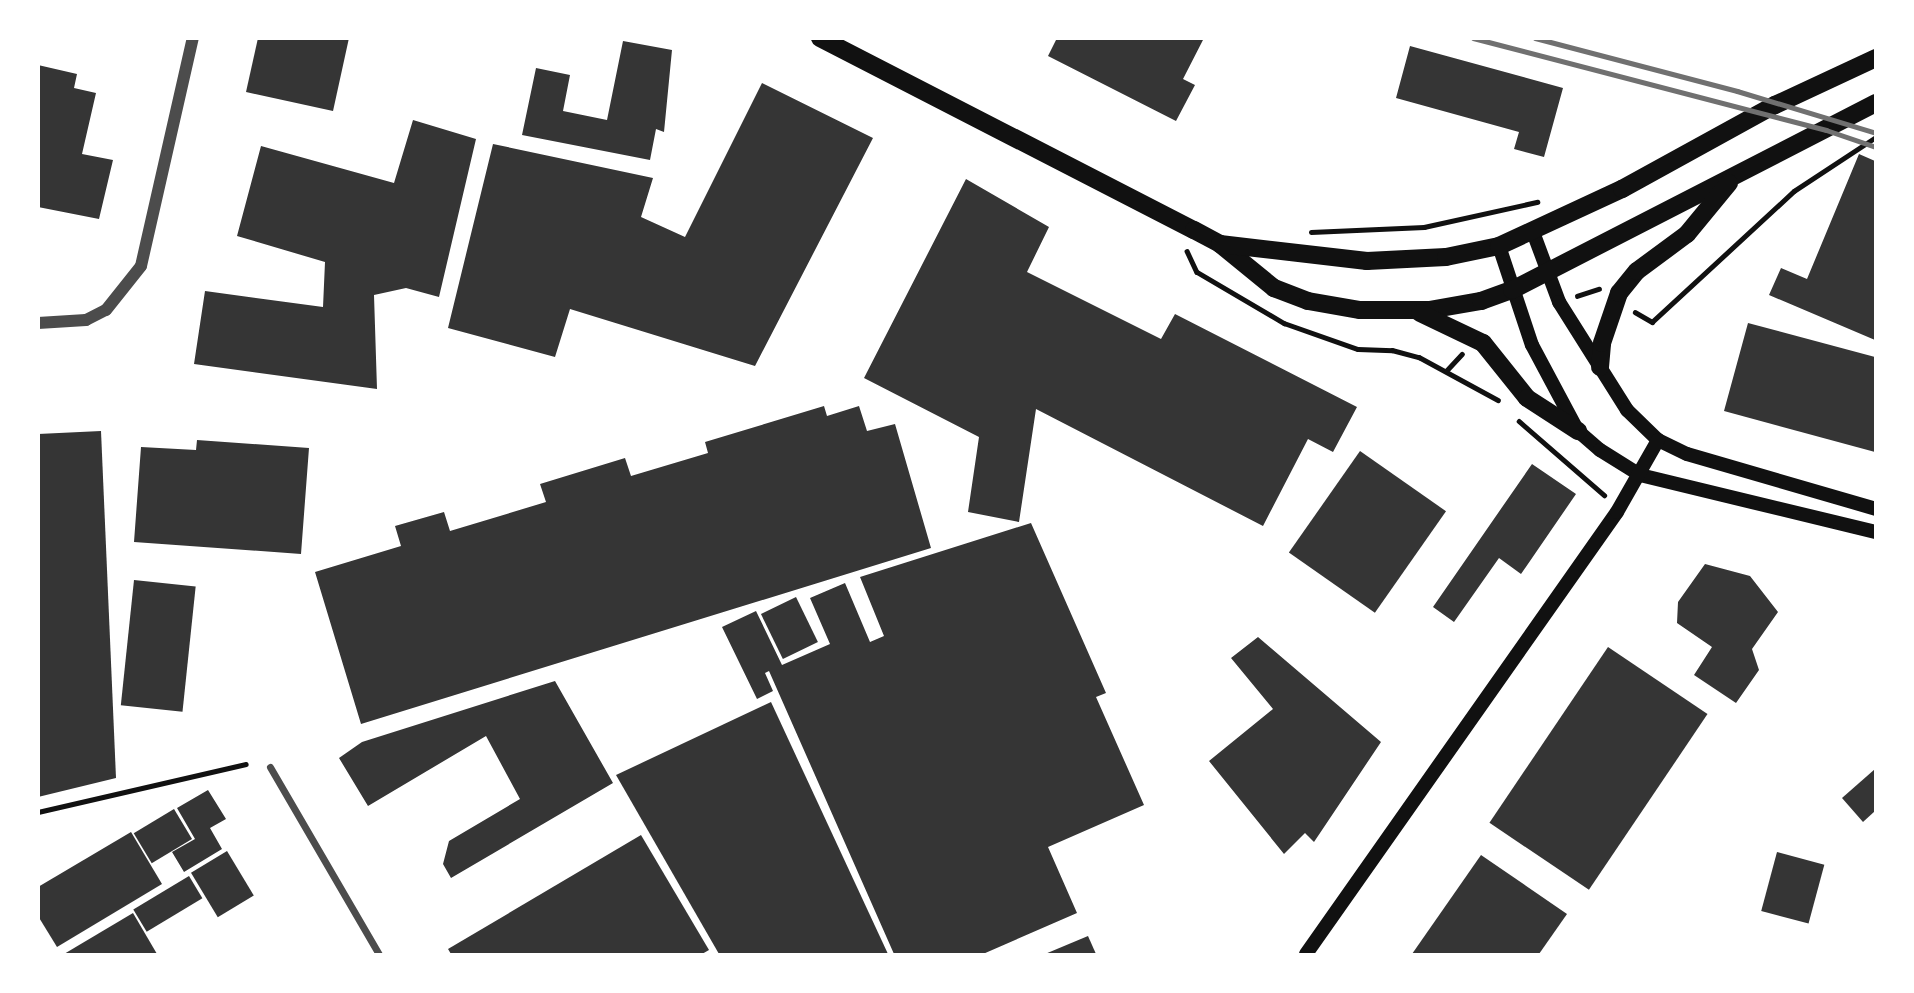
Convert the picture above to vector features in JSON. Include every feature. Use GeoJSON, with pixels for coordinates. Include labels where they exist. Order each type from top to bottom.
{"type":"FeatureCollection","features":[{"type":"Feature","properties":{"kind":"main road"},"geometry":{"type":"LineString","coordinates":[[820,38],[1220,244],[1274,288],[1308,301],[1360,310],[1413,311],[1481,301],[1512,290],[1875,103]]}},
{"type":"Feature","properties":{"kind":"main road"},"geometry":{"type":"LineString","coordinates":[[1220,244],[1367,261],[1446,257],[1499,246],[1533,232],[1815,85],[1875,58]]}},
{"type":"Feature","properties":{"kind":"main road"},"geometry":{"type":"LineString","coordinates":[[1600,367],[1605,333],[1619,293],[1637,271],[1687,234],[1733,177]]}},
{"type":"Feature","properties":{"kind":"main road"},"geometry":{"type":"LineString","coordinates":[[1533,232],[1545,274],[1600,367],[1628,410],[1657,440],[1687,454],[1875,509]]}},
{"type":"Feature","properties":{"kind":"main road"},"geometry":{"type":"LineString","coordinates":[[1499,246],[1532,345],[1578,431]]}},
{"type":"Feature","properties":{"kind":"main road"},"geometry":{"type":"LineString","coordinates":[[1413,311],[1450,324],[1483,343],[1527,398],[1640,475],[1875,532]]}},
{"type":"Feature","properties":{"kind":"main road"},"geometry":{"type":"LineString","coordinates":[[1306,954],[1640,475],[1657,440]]}},
{"type":"Feature","properties":{"kind":"street"},"geometry":{"type":"LineString","coordinates":[[38,323],[86,320],[106,310],[142,266],[193,38]]}},
{"type":"Feature","properties":{"kind":"street"},"geometry":{"type":"LineString","coordinates":[[270,767],[379,954]]}},
{"type":"Feature","properties":{"kind":"path"},"geometry":{"type":"LineString","coordinates":[[1629,308],[1652,322],[1794,191],[1875,137]]}},
{"type":"Feature","properties":{"kind":"path"},"geometry":{"type":"LineString","coordinates":[[1308,233],[1319,229],[1424,227],[1477,221],[1543,200]]}},
{"type":"Feature","properties":{"kind":"path"},"geometry":{"type":"LineString","coordinates":[[1193,264],[1197,272],[1296,329],[1358,349],[1406,353],[1446,371],[1503,404]]}},
{"type":"Feature","properties":{"kind":"path"},"geometry":{"type":"LineString","coordinates":[[1446,371],[1462,354]]}},
{"type":"Feature","properties":{"kind":"path"},"geometry":{"type":"LineString","coordinates":[[1517,418],[1597,491]]}},
{"type":"Feature","properties":{"kind":"path"},"geometry":{"type":"LineString","coordinates":[[38,812],[246,764]]}},
{"type":"Feature","properties":{"kind":"building"},"geometry":{"type":"Polygon","coordinates":[[[258,38],[349,38],[333,111],[246,92],[258,38]]]}},
{"type":"Feature","properties":{"kind":"building"},"geometry":{"type":"Polygon","coordinates":[[[1057,38],[1204,38],[1183,79],[1195,85],[1176,121],[1048,56],[1057,38]]]}},
{"type":"Feature","properties":{"kind":"building"},"geometry":{"type":"Polygon","coordinates":[[[623,41],[672,50],[664,132],[656,129],[650,160],[522,135],[536,68],[570,75],[563,111],[607,120],[623,41]]]}},
{"type":"Feature","properties":{"kind":"building"},"geometry":{"type":"Polygon","coordinates":[[[1410,46],[1563,88],[1544,157],[1514,149],[1519,132],[1396,98],[1410,46]]]}},
{"type":"Feature","properties":{"kind":"building"},"geometry":{"type":"Polygon","coordinates":[[[38,65],[77,74],[74,88],[96,93],[82,154],[113,160],[99,219],[38,207],[38,65]]]}},
{"type":"Feature","properties":{"kind":"building"},"geometry":{"type":"Polygon","coordinates":[[[762,83],[873,138],[755,366],[570,309],[555,357],[448,328],[493,144],[653,178],[641,217],[685,237],[762,83]]]}},
{"type":"Feature","properties":{"kind":"building"},"geometry":{"type":"Polygon","coordinates":[[[413,120],[476,139],[439,297],[406,288],[374,295],[377,389],[194,364],[205,291],[323,307],[325,262],[237,236],[261,146],[394,183],[413,120]]]}},
{"type":"Feature","properties":{"kind":"building"},"geometry":{"type":"Polygon","coordinates":[[[1859,154],[1875,161],[1875,340],[1769,295],[1781,268],[1807,279],[1859,154]]]}},
{"type":"Feature","properties":{"kind":"building"},"geometry":{"type":"Polygon","coordinates":[[[966,179],[1049,227],[1027,272],[1161,339],[1175,314],[1357,407],[1333,452],[1308,439],[1263,526],[1036,409],[1019,522],[968,512],[979,437],[864,378],[966,179]]]}},
{"type":"Feature","properties":{"kind":"building"},"geometry":{"type":"Polygon","coordinates":[[[1748,323],[1875,357],[1875,452],[1724,411],[1748,323]]]}},
{"type":"Feature","properties":{"kind":"building"},"geometry":{"type":"Polygon","coordinates":[[[824,406],[827,416],[859,406],[867,431],[895,424],[931,548],[361,724],[315,572],[401,546],[395,526],[444,512],[450,531],[546,502],[540,484],[625,458],[631,476],[708,453],[705,442],[824,406]]]}},
{"type":"Feature","properties":{"kind":"building"},"geometry":{"type":"Polygon","coordinates":[[[101,431],[116,778],[38,797],[38,434],[101,431]]]}},
{"type":"Feature","properties":{"kind":"building"},"geometry":{"type":"Polygon","coordinates":[[[197,440],[309,448],[301,554],[134,542],[141,447],[196,450],[197,440]]]}},
{"type":"Feature","properties":{"kind":"building"},"geometry":{"type":"Polygon","coordinates":[[[1360,451],[1446,511],[1375,613],[1289,553],[1360,451]]]}},
{"type":"Feature","properties":{"kind":"building"},"geometry":{"type":"Polygon","coordinates":[[[1532,464],[1576,494],[1521,574],[1499,558],[1454,622],[1433,607],[1532,464]]]}},
{"type":"Feature","properties":{"kind":"building"},"geometry":{"type":"Polygon","coordinates":[[[1031,523],[1106,693],[1096,697],[1144,805],[1048,847],[1077,913],[983,954],[894,954],[769,671],[765,673],[773,691],[757,699],[722,627],[756,611],[782,665],[830,644],[810,598],[845,583],[870,642],[884,636],[860,577],[1031,523]]]}},
{"type":"Feature","properties":{"kind":"building"},"geometry":{"type":"Polygon","coordinates":[[[1705,564],[1750,576],[1778,612],[1752,649],[1759,670],[1736,703],[1694,675],[1712,647],[1677,623],[1678,602],[1705,564]]]}},
{"type":"Feature","properties":{"kind":"building"},"geometry":{"type":"Polygon","coordinates":[[[134,580],[196,586],[182,712],[121,705],[134,580]]]}},
{"type":"Feature","properties":{"kind":"building"},"geometry":{"type":"Polygon","coordinates":[[[796,597],[818,642],[783,659],[761,614],[796,597]]]}},
{"type":"Feature","properties":{"kind":"building"},"geometry":{"type":"Polygon","coordinates":[[[1258,637],[1381,742],[1314,842],[1305,833],[1284,854],[1209,761],[1273,709],[1231,658],[1258,637]]]}},
{"type":"Feature","properties":{"kind":"building"},"geometry":{"type":"Polygon","coordinates":[[[1608,647],[1707,714],[1589,890],[1489,823],[1608,647]]]}},
{"type":"Feature","properties":{"kind":"building"},"geometry":{"type":"Polygon","coordinates":[[[555,681],[613,783],[451,878],[443,864],[449,841],[520,799],[486,736],[368,806],[339,758],[362,742],[555,681]]]}},
{"type":"Feature","properties":{"kind":"building"},"geometry":{"type":"Polygon","coordinates":[[[771,702],[888,954],[719,954],[616,775],[771,702]]]}},
{"type":"Feature","properties":{"kind":"building"},"geometry":{"type":"Polygon","coordinates":[[[1875,769],[1875,811],[1863,822],[1842,798],[1875,769]]]}},
{"type":"Feature","properties":{"kind":"building"},"geometry":{"type":"Polygon","coordinates":[[[208,790],[226,819],[210,828],[222,849],[184,872],[172,852],[195,839],[177,808],[208,790]]]}},
{"type":"Feature","properties":{"kind":"building"},"geometry":{"type":"Polygon","coordinates":[[[174,809],[192,839],[152,863],[134,833],[174,809]]]}},
{"type":"Feature","properties":{"kind":"building"},"geometry":{"type":"Polygon","coordinates":[[[131,832],[162,884],[57,947],[38,916],[38,887],[131,832]]]}},
{"type":"Feature","properties":{"kind":"building"},"geometry":{"type":"Polygon","coordinates":[[[641,835],[709,950],[702,954],[451,954],[448,949],[641,835]]]}},
{"type":"Feature","properties":{"kind":"building"},"geometry":{"type":"Polygon","coordinates":[[[227,851],[254,896],[218,917],[191,873],[227,851]]]}},
{"type":"Feature","properties":{"kind":"building"},"geometry":{"type":"Polygon","coordinates":[[[1777,852],[1824,865],[1809,924],[1761,911],[1777,852]]]}},
{"type":"Feature","properties":{"kind":"building"},"geometry":{"type":"Polygon","coordinates":[[[1481,855],[1567,914],[1539,954],[1412,954],[1481,855]]]}},
{"type":"Feature","properties":{"kind":"building"},"geometry":{"type":"Polygon","coordinates":[[[189,876],[202,898],[147,932],[133,909],[189,876]]]}},
{"type":"Feature","properties":{"kind":"building"},"geometry":{"type":"Polygon","coordinates":[[[133,913],[157,954],[64,954],[133,913]]]}},
{"type":"Feature","properties":{"kind":"building"},"geometry":{"type":"Polygon","coordinates":[[[1088,936],[1096,954],[1045,954],[1088,936]]]}},
{"type":"Feature","properties":{"kind":"railway"},"geometry":{"type":"LineString","coordinates":[[1473,38],[1826,130],[1876,147]]}},
{"type":"Feature","properties":{"kind":"railway"},"geometry":{"type":"LineString","coordinates":[[1535,38],[1737,91],[1876,133]]}}]}
